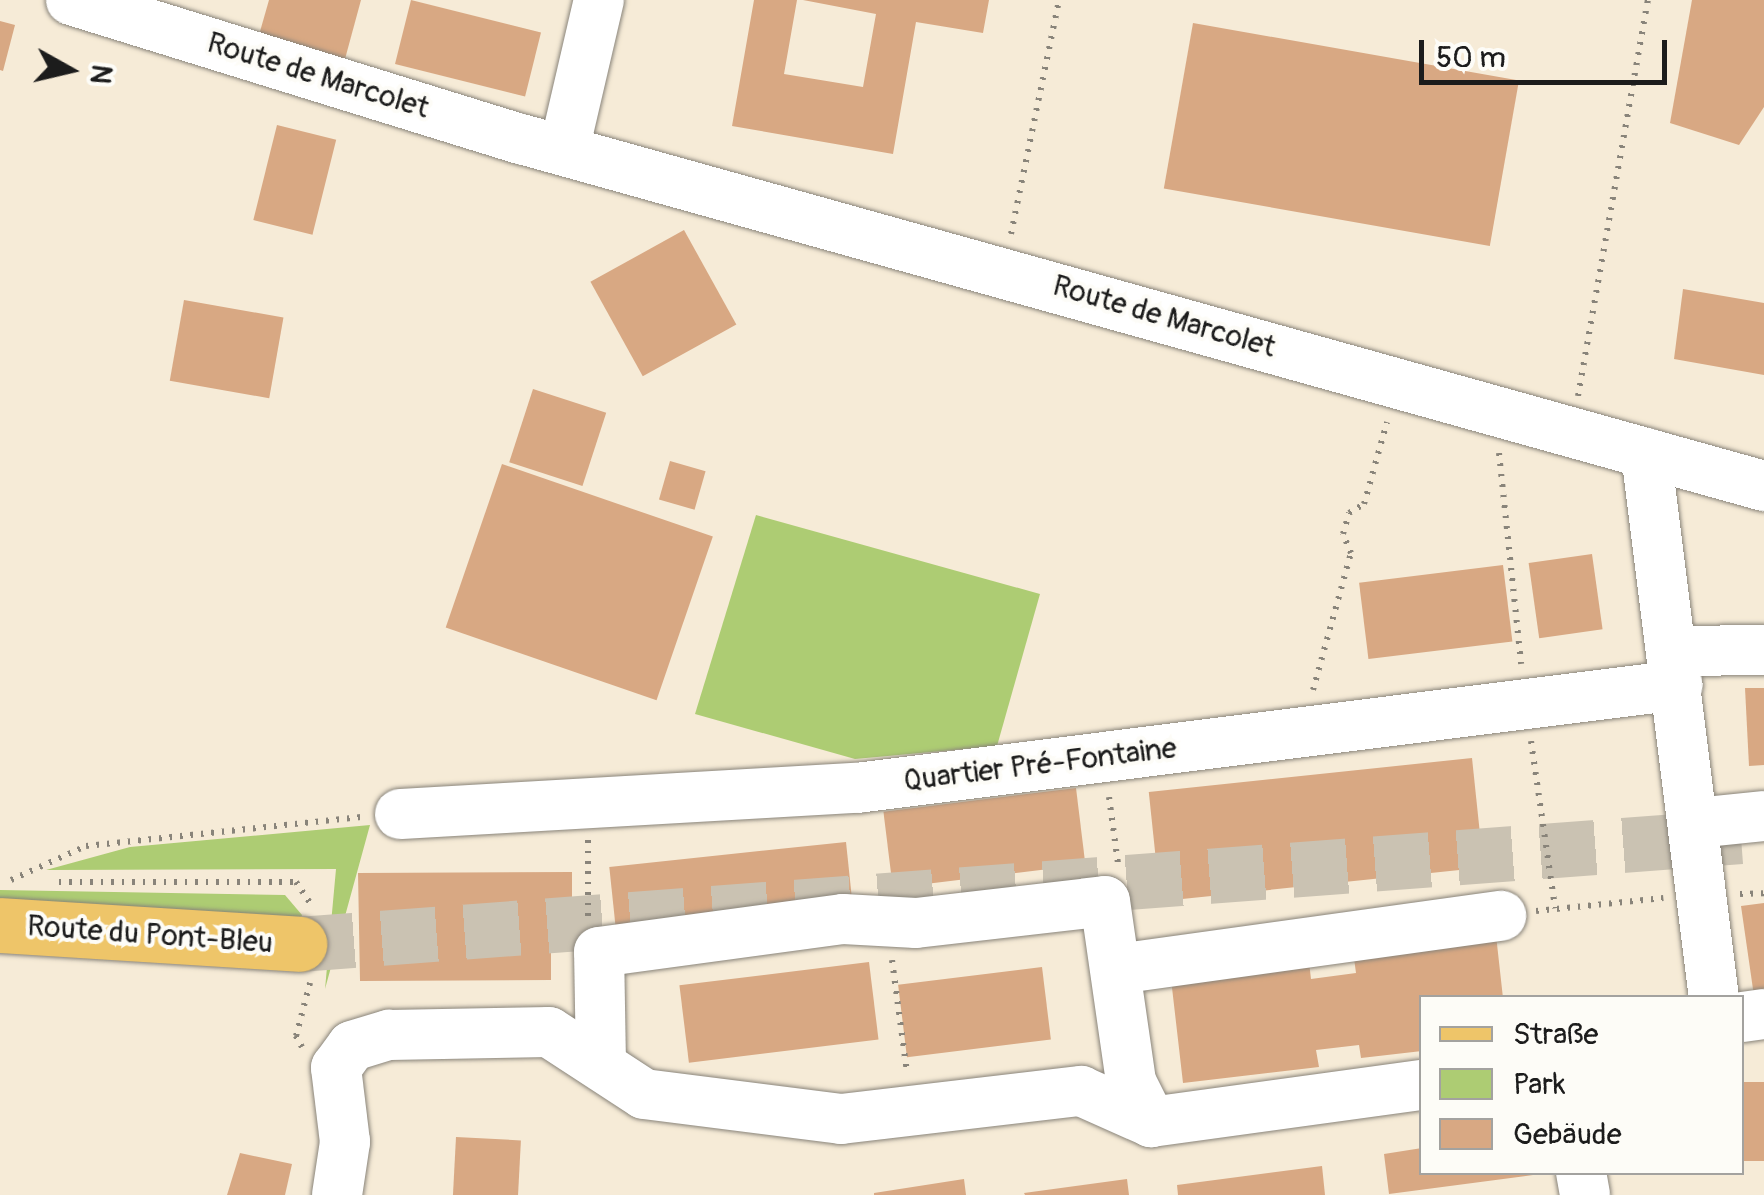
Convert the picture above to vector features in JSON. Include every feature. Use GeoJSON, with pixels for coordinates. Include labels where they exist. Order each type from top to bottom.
{"type":"FeatureCollection","features":[{"type":"Feature","properties":{"kind":"main road","name":"Route du Pont-Bleu"},"geometry":{"type":"LineString","coordinates":[[0,925],[299,944]]}},
{"type":"Feature","properties":{"kind":"street","name":"Route de Marcolet"},"geometry":{"type":"LineString","coordinates":[[72,0],[564,150],[1764,486]]}},
{"type":"Feature","properties":{"kind":"street"},"geometry":{"type":"LineString","coordinates":[[564,150],[599,0]]}},
{"type":"Feature","properties":{"kind":"street"},"geometry":{"type":"LineString","coordinates":[[1646,454],[1696,823],[1714,995]]}},
{"type":"Feature","properties":{"kind":"street","name":"Quartier Pré-Fontaine"},"geometry":{"type":"LineString","coordinates":[[400,814],[857,788],[1526,701],[1764,650]]}},
{"type":"Feature","properties":{"kind":"street"},"geometry":{"type":"LineString","coordinates":[[1696,823],[1764,816]]}},
{"type":"Feature","properties":{"kind":"street"},"geometry":{"type":"LineString","coordinates":[[602,1063],[599,952],[1105,900],[1132,1082],[1151,1122]]}},
{"type":"Feature","properties":{"kind":"street"},"geometry":{"type":"LineString","coordinates":[[1117,969],[1501,916]]}},
{"type":"Feature","properties":{"kind":"street"},"geometry":{"type":"LineString","coordinates":[[342,1185],[344,1128],[336,1068],[361,1040],[548,1032],[602,1063],[644,1094],[816,1118],[913,1113],[1081,1092],[1151,1122],[1419,1085]]}},
{"type":"Feature","properties":{"kind":"path"},"geometry":{"type":"LineString","coordinates":[[1008,252],[1059,0]]}},
{"type":"Feature","properties":{"kind":"path"},"geometry":{"type":"LineString","coordinates":[[1575,412],[1648,0]]}},
{"type":"Feature","properties":{"kind":"path"},"geometry":{"type":"LineString","coordinates":[[1302,730],[1351,552],[1349,513],[1364,504],[1398,382]]}},
{"type":"Feature","properties":{"kind":"path"},"geometry":{"type":"LineString","coordinates":[[1494,408],[1526,701],[1555,908]]}},
{"type":"Feature","properties":{"kind":"path"},"geometry":{"type":"LineString","coordinates":[[1117,856],[1108,789],[1118,788]]}},
{"type":"Feature","properties":{"kind":"path"},"geometry":{"type":"LineString","coordinates":[[0,881],[86,846],[400,814]]}},
{"type":"Feature","properties":{"kind":"path"},"geometry":{"type":"LineString","coordinates":[[587,867],[587,916]]}},
{"type":"Feature","properties":{"kind":"path"},"geometry":{"type":"LineString","coordinates":[[1501,916],[1705,896]]}},
{"type":"Feature","properties":{"kind":"path"},"geometry":{"type":"LineString","coordinates":[[886,922],[913,1113]]}},
{"type":"Feature","properties":{"kind":"green space"},"geometry":{"type":"Polygon","coordinates":[[[756,515],[1040,594],[997,746],[855,759],[695,714],[756,515]]]}},
{"type":"Feature","properties":{"kind":"green space"},"geometry":{"type":"Polygon","coordinates":[[[370,825],[325,989],[336,869],[46,870],[130,847],[370,825]]]}},
{"type":"Feature","properties":{"kind":"green space"},"geometry":{"type":"Polygon","coordinates":[[[0,890],[285,895],[302,915],[299,927],[0,906],[0,890]]]}},
{"type":"Feature","properties":{"kind":"building"},"geometry":{"type":"Polygon","coordinates":[[[269,0],[361,0],[345,59],[259,35],[269,0]]]}},
{"type":"Feature","properties":{"kind":"building"},"geometry":{"type":"Polygon","coordinates":[[[411,0],[541,32],[525,96],[395,64],[411,0]]]}},
{"type":"Feature","properties":{"kind":"building"},"geometry":{"type":"Polygon","coordinates":[[[754,0],[797,0],[784,74],[863,87],[876,14],[803,0],[989,0],[983,33],[916,22],[893,154],[732,126],[754,0]]]}},
{"type":"Feature","properties":{"kind":"building"},"geometry":{"type":"Polygon","coordinates":[[[1692,0],[1764,0],[1764,107],[1739,145],[1670,123],[1692,0]]]}},
{"type":"Feature","properties":{"kind":"building"},"geometry":{"type":"Polygon","coordinates":[[[0,21],[15,25],[3,71],[0,70],[0,21]]]}},
{"type":"Feature","properties":{"kind":"building"},"geometry":{"type":"Polygon","coordinates":[[[1193,23],[1519,80],[1490,246],[1164,188],[1193,23]]]}},
{"type":"Feature","properties":{"kind":"building"},"geometry":{"type":"Polygon","coordinates":[[[277,125],[336,140],[312,235],[253,220],[277,125]]]}},
{"type":"Feature","properties":{"kind":"building"},"geometry":{"type":"Polygon","coordinates":[[[684,230],[736,324],[643,376],[590,282],[684,230]]]}},
{"type":"Feature","properties":{"kind":"building"},"geometry":{"type":"Polygon","coordinates":[[[1683,289],[1764,303],[1764,375],[1674,359],[1683,289]]]}},
{"type":"Feature","properties":{"kind":"building"},"geometry":{"type":"Polygon","coordinates":[[[184,300],[283,318],[269,398],[170,381],[184,300]]]}},
{"type":"Feature","properties":{"kind":"building"},"geometry":{"type":"Polygon","coordinates":[[[533,389],[606,413],[582,486],[509,462],[533,389]]]}},
{"type":"Feature","properties":{"kind":"building"},"geometry":{"type":"Polygon","coordinates":[[[670,461],[706,471],[695,510],[659,499],[670,461]]]}},
{"type":"Feature","properties":{"kind":"building"},"geometry":{"type":"Polygon","coordinates":[[[502,464],[713,537],[657,700],[446,628],[502,464]]]}},
{"type":"Feature","properties":{"kind":"building"},"geometry":{"type":"Polygon","coordinates":[[[1592,554],[1603,629],[1539,638],[1529,563],[1592,554]]]}},
{"type":"Feature","properties":{"kind":"building"},"geometry":{"type":"Polygon","coordinates":[[[1503,565],[1512,641],[1368,659],[1359,583],[1503,565]]]}},
{"type":"Feature","properties":{"kind":"building"},"geometry":{"type":"Polygon","coordinates":[[[1745,688],[1764,688],[1764,765],[1749,766],[1745,688]]]}},
{"type":"Feature","properties":{"kind":"building"},"geometry":{"type":"Polygon","coordinates":[[[1472,758],[1483,867],[1160,901],[1149,792],[1472,758]]]}},
{"type":"Feature","properties":{"kind":"building"},"geometry":{"type":"Polygon","coordinates":[[[1076,788],[1085,864],[893,888],[883,812],[1076,788]]]}},
{"type":"Feature","properties":{"kind":"building"},"geometry":{"type":"Polygon","coordinates":[[[846,842],[853,913],[617,937],[609,867],[846,842]]]}},
{"type":"Feature","properties":{"kind":"building"},"geometry":{"type":"Polygon","coordinates":[[[572,872],[572,900],[551,900],[551,980],[360,981],[358,873],[572,872]]]}},
{"type":"Feature","properties":{"kind":"building"},"geometry":{"type":"Polygon","coordinates":[[[1764,903],[1764,1001],[1755,1003],[1741,906],[1764,903]]]}},
{"type":"Feature","properties":{"kind":"building"},"geometry":{"type":"Polygon","coordinates":[[[1496,935],[1503,995],[1419,995],[1419,1051],[1361,1058],[1359,1045],[1316,1050],[1319,1067],[1183,1083],[1171,979],[1309,962],[1311,979],[1356,973],[1353,951],[1496,935]]]}},
{"type":"Feature","properties":{"kind":"building"},"geometry":{"type":"Polygon","coordinates":[[[869,962],[879,1039],[689,1063],[679,985],[869,962]]]}},
{"type":"Feature","properties":{"kind":"building"},"geometry":{"type":"Polygon","coordinates":[[[1042,967],[1051,1039],[907,1057],[898,985],[1042,967]]]}},
{"type":"Feature","properties":{"kind":"building"},"geometry":{"type":"Polygon","coordinates":[[[1744,1082],[1764,1082],[1764,1161],[1744,1161],[1744,1082]]]}},
{"type":"Feature","properties":{"kind":"building"},"geometry":{"type":"Polygon","coordinates":[[[456,1137],[521,1140],[518,1195],[453,1195],[456,1137]]]}},
{"type":"Feature","properties":{"kind":"building"},"geometry":{"type":"Polygon","coordinates":[[[1419,1148],[1419,1175],[1533,1175],[1389,1194],[1384,1154],[1419,1148]]]}},
{"type":"Feature","properties":{"kind":"building"},"geometry":{"type":"Polygon","coordinates":[[[240,1153],[292,1164],[285,1195],[227,1195],[240,1153]]]}},
{"type":"Feature","properties":{"kind":"building"},"geometry":{"type":"Polygon","coordinates":[[[1322,1166],[1325,1195],[1178,1195],[1177,1185],[1322,1166]]]}},
{"type":"Feature","properties":{"kind":"building"},"geometry":{"type":"Polygon","coordinates":[[[964,1179],[966,1195],[874,1195],[874,1193],[964,1179]]]}},
{"type":"Feature","properties":{"kind":"building"},"geometry":{"type":"Polygon","coordinates":[[[1127,1179],[1129,1195],[1024,1193],[1127,1179]]]}},
{"type":"Feature","properties":{"kind":"tunnel"},"geometry":{"type":"LineString","coordinates":[[299,944],[1741,836]]}}]}
